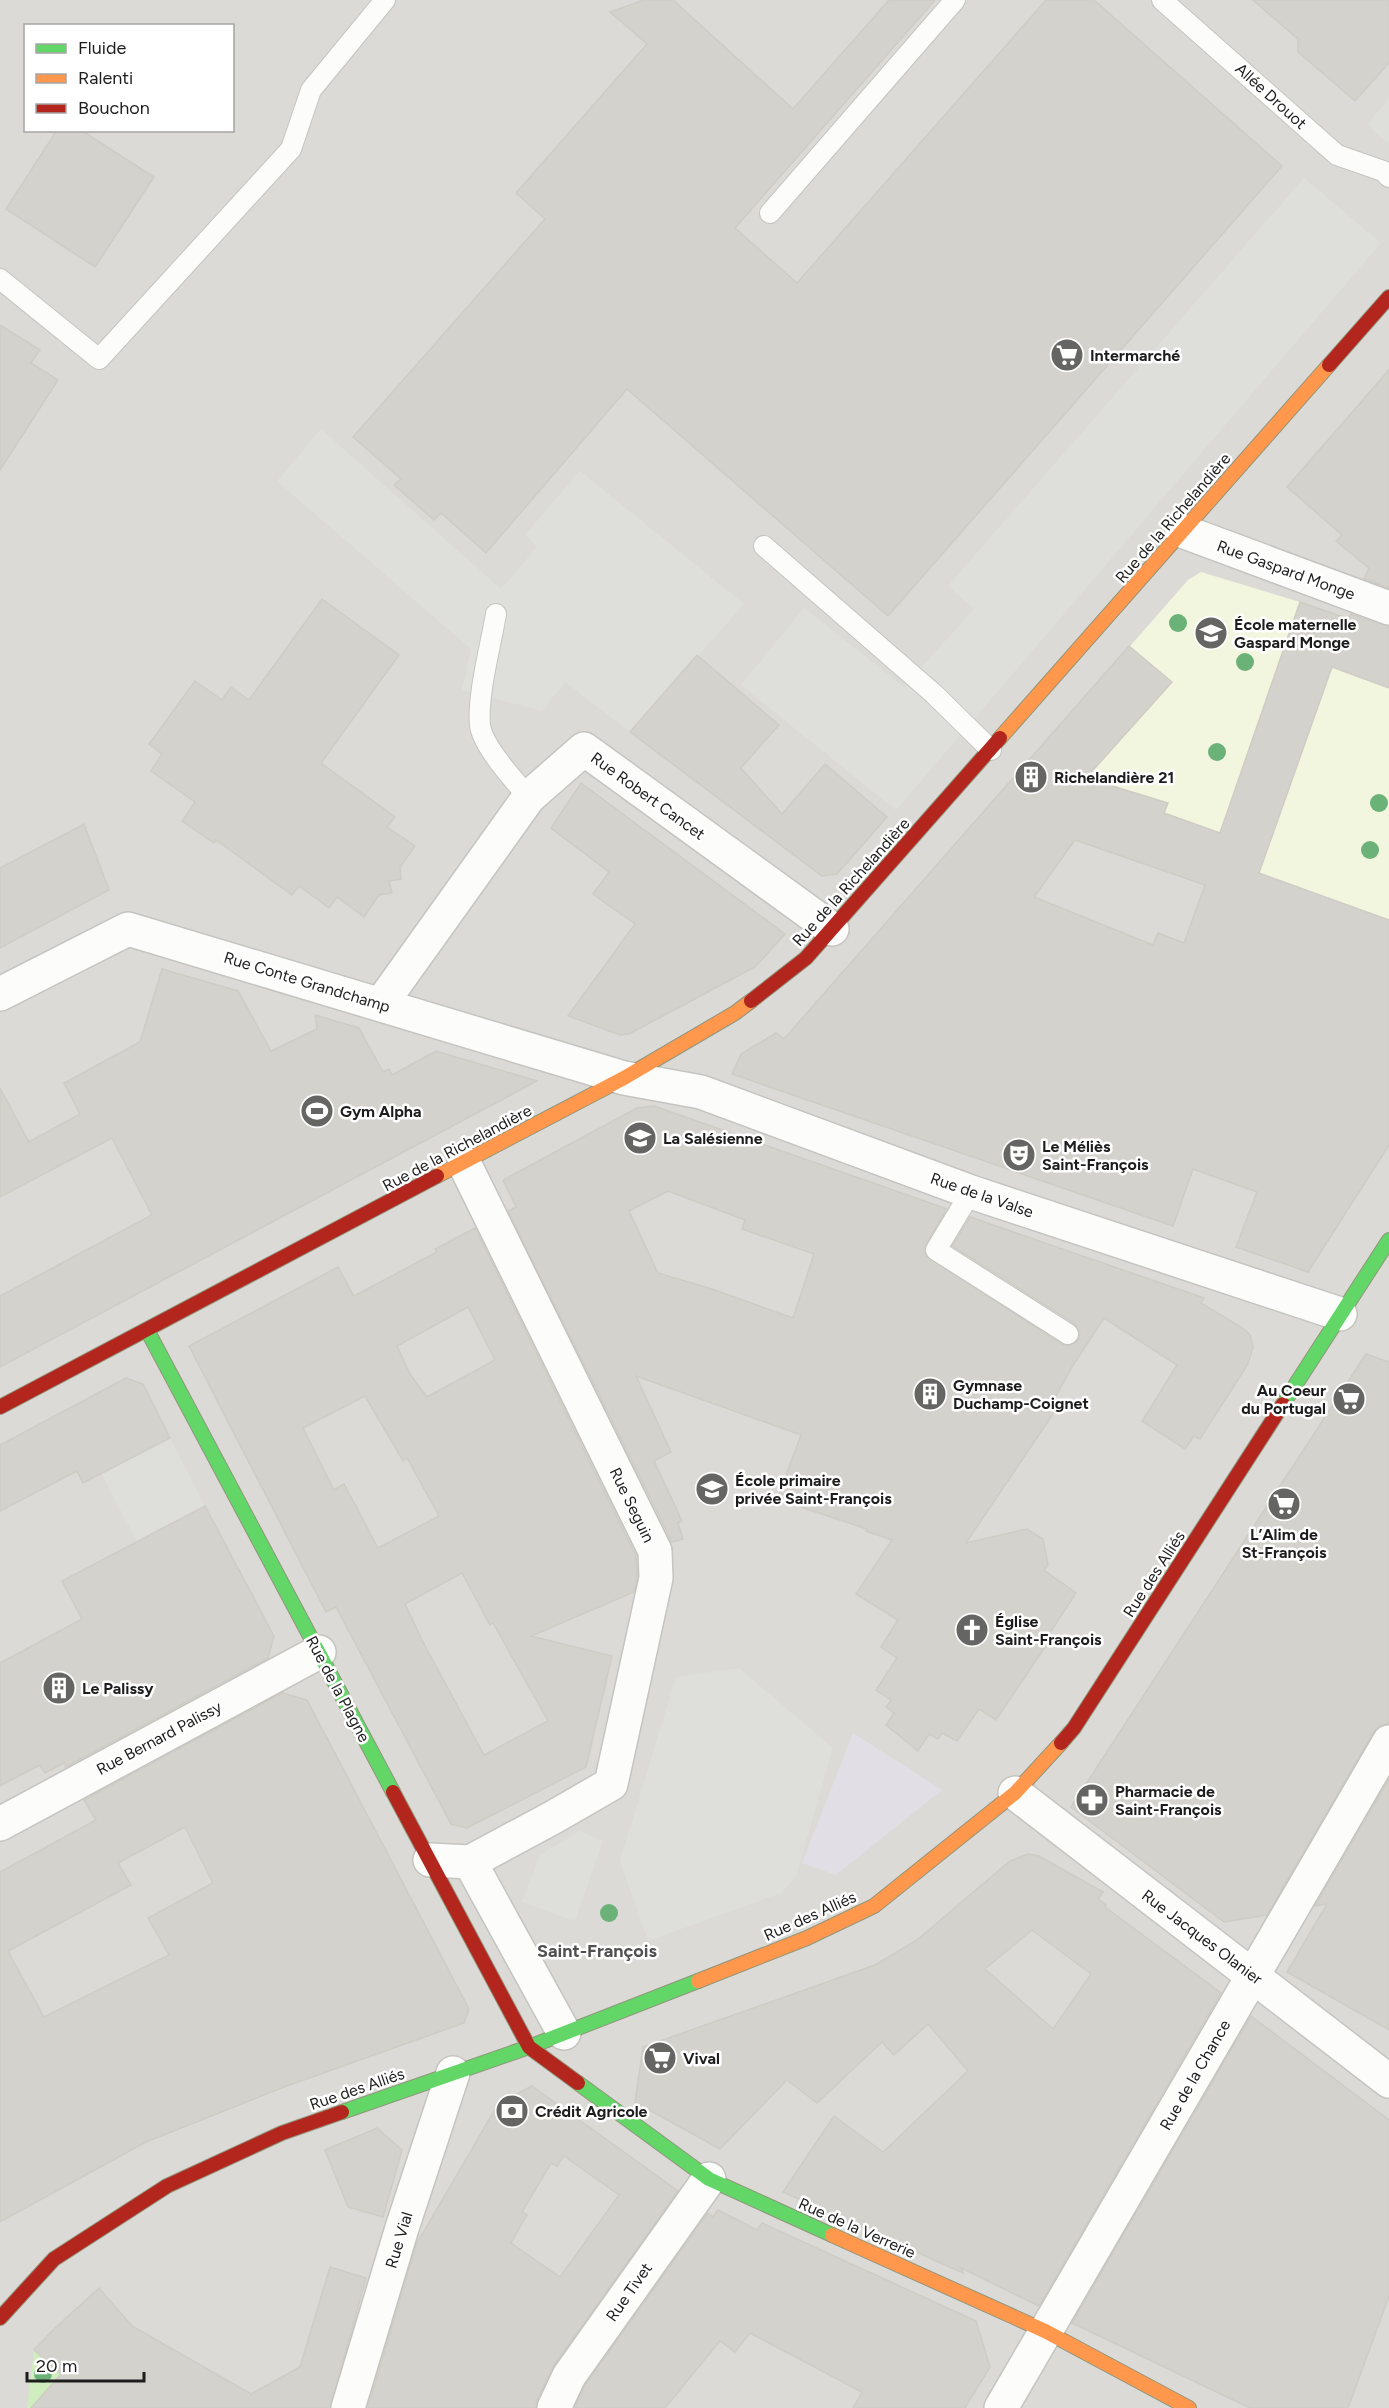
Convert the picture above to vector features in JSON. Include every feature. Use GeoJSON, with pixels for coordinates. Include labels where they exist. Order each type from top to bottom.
{"type":"FeatureCollection","features":[{"type":"Feature","properties":{"kind":"street","name":"Rue de la Richelandière"},"geometry":{"type":"LineString","coordinates":[[0,1407],[624,1078],[735,1013],[806,958],[1389,297]]}},
{"type":"Feature","properties":{"kind":"street","name":"Rue Gaspard Monge"},"geometry":{"type":"LineString","coordinates":[[1182,531],[1389,608]]}},
{"type":"Feature","properties":{"kind":"street","name":"Rue Robert Cancet"},"geometry":{"type":"LineString","coordinates":[[381,1005],[529,797],[584,749],[832,929]]}},
{"type":"Feature","properties":{"kind":"street","name":"Rue Conte Grandchamp"},"geometry":{"type":"LineString","coordinates":[[0,994],[128,928],[624,1078]]}},
{"type":"Feature","properties":{"kind":"street","name":"Rue de la Valse"},"geometry":{"type":"LineString","coordinates":[[624,1078],[701,1092],[971,1192],[1340,1314]]}},
{"type":"Feature","properties":{"kind":"street","name":"Rue Seguin"},"geometry":{"type":"LineString","coordinates":[[464,1163],[655,1551],[656,1578],[610,1784],[470,1862]]}},
{"type":"Feature","properties":{"kind":"street","name":"Rue des Alliés"},"geometry":{"type":"LineString","coordinates":[[0,2318],[5,2305],[54,2259],[167,2186],[282,2133],[530,2047],[807,1938],[874,1906],[1015,1794],[1074,1728],[1389,1240]]}},
{"type":"Feature","properties":{"kind":"street","name":"Rue de la Plagne"},"geometry":{"type":"LineString","coordinates":[[147,1330],[530,2047]]}},
{"type":"Feature","properties":{"kind":"street","name":"Rue Bernard Palissy"},"geometry":{"type":"LineString","coordinates":[[0,1824],[319,1652]]}},
{"type":"Feature","properties":{"kind":"street","name":"Rue de la Chance"},"geometry":{"type":"LineString","coordinates":[[1001,2408],[1389,1742]]}},
{"type":"Feature","properties":{"kind":"street","name":"Rue Jacques Olanier"},"geometry":{"type":"LineString","coordinates":[[1015,1794],[1389,2081]]}},
{"type":"Feature","properties":{"kind":"street"},"geometry":{"type":"LineString","coordinates":[[430,1860],[470,1862],[564,2033]]}},
{"type":"Feature","properties":{"kind":"street","name":"Rue de la Verrerie"},"geometry":{"type":"LineString","coordinates":[[530,2047],[709,2179],[1045,2331],[1189,2408]]}},
{"type":"Feature","properties":{"kind":"street","name":"Rue Vial"},"geometry":{"type":"LineString","coordinates":[[348,2408],[402,2228],[453,2073]]}},
{"type":"Feature","properties":{"kind":"street","name":"Rue Tivet"},"geometry":{"type":"LineString","coordinates":[[554,2408],[569,2376],[709,2179]]}},
{"type":"Feature","properties":{"kind":"lane"},"geometry":{"type":"LineString","coordinates":[[0,279],[99,359],[291,149],[311,90],[385,0]]}},
{"type":"Feature","properties":{"kind":"lane"},"geometry":{"type":"LineString","coordinates":[[770,213],[955,0]]}},
{"type":"Feature","properties":{"kind":"lane","name":"Allée Drouot"},"geometry":{"type":"LineString","coordinates":[[1162,0],[1337,155],[1383,171],[1389,177]]}},
{"type":"Feature","properties":{"kind":"lane"},"geometry":{"type":"LineString","coordinates":[[764,546],[926,687],[991,750]]}},
{"type":"Feature","properties":{"kind":"lane"},"geometry":{"type":"LineString","coordinates":[[496,614],[482,695],[480,726],[500,765],[529,797]]}},
{"type":"Feature","properties":{"kind":"lane"},"geometry":{"type":"LineString","coordinates":[[971,1192],[936,1250],[1068,1334]]}},
{"type":"Feature","properties":{"kind":"shaded area"},"geometry":{"type":"Polygon","coordinates":[[[0,0],[1389,0],[1389,2408],[0,2408],[0,0]]]}},
{"type":"Feature","properties":{"kind":"shaded area"},"geometry":{"type":"Polygon","coordinates":[[[1389,98],[1389,144],[1367,125],[1389,98]]]}},
{"type":"Feature","properties":{"kind":"shaded area"},"geometry":{"type":"Polygon","coordinates":[[[1304,178],[1381,243],[896,810],[741,685],[804,608],[904,687],[974,609],[948,586],[1304,178]]]}},
{"type":"Feature","properties":{"kind":"shaded area"},"geometry":{"type":"Polygon","coordinates":[[[321,429],[501,589],[537,547],[526,534],[580,471],[744,604],[630,732],[565,682],[542,711],[462,690],[471,649],[277,481],[321,429]]]}},
{"type":"Feature","properties":{"kind":"shaded area"},"geometry":{"type":"Polygon","coordinates":[[[1201,572],[1300,602],[1389,634],[1389,920],[1215,857],[1027,764],[1188,580],[1201,572]]]}},
{"type":"Feature","properties":{"kind":"shaded area"},"geometry":{"type":"Polygon","coordinates":[[[170,1438],[205,1506],[137,1542],[101,1473],[170,1438]]]}},
{"type":"Feature","properties":{"kind":"shaded area"},"geometry":{"type":"Polygon","coordinates":[[[739,1668],[833,1748],[796,1876],[781,1893],[648,1941],[620,1861],[676,1677],[739,1668]]]}},
{"type":"Feature","properties":{"kind":"shaded area"},"geometry":{"type":"Polygon","coordinates":[[[853,1733],[942,1790],[836,1875],[802,1863],[853,1733]]]}},
{"type":"Feature","properties":{"kind":"shaded area"},"geometry":{"type":"Polygon","coordinates":[[[579,1831],[603,1841],[575,1921],[522,1902],[540,1855],[579,1831]]]}},
{"type":"Feature","properties":{"kind":"green space"},"geometry":{"type":"Polygon","coordinates":[[[34,2350],[61,2374],[37,2401],[45,2408],[27,2408],[34,2350]]]}},
{"type":"Feature","properties":{"kind":"building"},"geometry":{"type":"Polygon","coordinates":[[[644,0],[673,0],[793,109],[889,0],[935,0],[735,228],[797,283],[1046,0],[1094,0],[1282,166],[888,616],[627,389],[486,553],[441,513],[434,520],[394,485],[401,479],[353,437],[545,219],[516,193],[647,44],[610,12],[644,0]]]}},
{"type":"Feature","properties":{"kind":"building"},"geometry":{"type":"Polygon","coordinates":[[[1253,0],[1389,0],[1389,63],[1355,101],[1298,52],[1298,39],[1253,0]]]}},
{"type":"Feature","properties":{"kind":"building"},"geometry":{"type":"Polygon","coordinates":[[[56,132],[84,132],[154,177],[95,267],[6,209],[56,132]]]}},
{"type":"Feature","properties":{"kind":"building"},"geometry":{"type":"Polygon","coordinates":[[[0,325],[40,350],[31,363],[58,380],[0,470],[0,325]]]}},
{"type":"Feature","properties":{"kind":"building"},"geometry":{"type":"Polygon","coordinates":[[[1389,370],[1389,588],[1364,579],[1369,568],[1336,541],[1342,535],[1287,487],[1389,370]]]}},
{"type":"Feature","properties":{"kind":"building"},"geometry":{"type":"Polygon","coordinates":[[[322,599],[399,655],[321,763],[395,817],[387,827],[415,846],[400,867],[401,879],[389,881],[392,893],[379,895],[364,917],[337,897],[329,908],[299,886],[292,895],[216,840],[214,843],[182,821],[195,802],[151,771],[162,754],[149,744],[195,681],[222,700],[231,687],[249,700],[322,599]]]}},
{"type":"Feature","properties":{"kind":"building"},"geometry":{"type":"Polygon","coordinates":[[[1300,602],[1349,619],[1351,614],[1389,626],[1389,688],[1332,667],[1259,873],[1389,920],[1389,1145],[1308,1272],[1236,1247],[1257,1192],[1193,1169],[1173,1226],[732,1074],[741,1054],[776,1033],[784,1039],[1129,646],[1172,682],[1086,778],[1168,803],[1164,813],[1220,833],[1300,602]],[[1075,840],[1034,897],[1153,945],[1158,933],[1184,943],[1205,885],[1075,840]]]}},
{"type":"Feature","properties":{"kind":"building"},"geometry":{"type":"Polygon","coordinates":[[[697,655],[779,725],[741,768],[782,814],[825,764],[887,817],[837,874],[822,876],[630,732],[697,655]]]}},
{"type":"Feature","properties":{"kind":"building"},"geometry":{"type":"Polygon","coordinates":[[[581,783],[785,934],[755,967],[629,1034],[620,1035],[568,1016],[635,924],[593,894],[609,872],[551,828],[581,783]]]}},
{"type":"Feature","properties":{"kind":"building"},"geometry":{"type":"Polygon","coordinates":[[[84,824],[109,890],[0,948],[0,868],[84,824]]]}},
{"type":"Feature","properties":{"kind":"building"},"geometry":{"type":"Polygon","coordinates":[[[162,969],[238,991],[271,1051],[317,1029],[315,1015],[359,1028],[383,1072],[389,1069],[392,1075],[436,1051],[537,1081],[0,1367],[0,1296],[152,1215],[112,1138],[0,1197],[0,1088],[29,1142],[80,1114],[64,1083],[140,1042],[162,969]]]}},
{"type":"Feature","properties":{"kind":"building"},"geometry":{"type":"Polygon","coordinates":[[[654,1106],[947,1209],[926,1244],[926,1256],[1062,1344],[1068,1346],[1078,1341],[1080,1334],[1075,1324],[952,1246],[970,1217],[1204,1298],[1201,1303],[1250,1335],[1253,1347],[1248,1364],[1200,1439],[1194,1436],[1185,1449],[1142,1421],[1177,1365],[1104,1318],[1055,1398],[1061,1402],[966,1543],[1027,1529],[1043,1539],[1048,1565],[1044,1570],[1076,1593],[1046,1639],[1049,1641],[996,1720],[979,1709],[957,1741],[942,1733],[938,1739],[929,1734],[918,1751],[886,1725],[894,1713],[886,1707],[891,1700],[876,1690],[897,1658],[881,1647],[898,1620],[856,1594],[892,1540],[866,1531],[867,1529],[777,1499],[801,1435],[636,1376],[671,1452],[654,1461],[682,1521],[678,1523],[683,1539],[672,1542],[508,1211],[516,1207],[503,1180],[637,1108],[654,1106]],[[668,1191],[629,1211],[658,1273],[709,1288],[793,1318],[814,1254],[742,1229],[745,1220],[668,1191]]]}},
{"type":"Feature","properties":{"kind":"building"},"geometry":{"type":"Polygon","coordinates":[[[475,1228],[636,1556],[637,1576],[634,1592],[531,1636],[612,1656],[586,1767],[467,1828],[451,1824],[336,1607],[326,1612],[189,1346],[338,1267],[354,1296],[437,1252],[435,1249],[475,1228]],[[468,1307],[397,1346],[410,1374],[427,1397],[495,1360],[468,1307]],[[365,1396],[303,1428],[334,1490],[344,1484],[378,1548],[439,1516],[407,1458],[403,1461],[365,1396]],[[462,1573],[405,1604],[484,1755],[548,1721],[493,1623],[490,1625],[462,1573]]]}},
{"type":"Feature","properties":{"kind":"building"},"geometry":{"type":"Polygon","coordinates":[[[1366,1354],[1389,1362],[1389,1723],[1379,1726],[1373,1733],[1267,1915],[1224,1922],[1071,1807],[1366,1354]]]}},
{"type":"Feature","properties":{"kind":"building"},"geometry":{"type":"Polygon","coordinates":[[[126,1378],[143,1384],[170,1438],[83,1483],[77,1471],[0,1511],[0,1445],[126,1378]]]}},
{"type":"Feature","properties":{"kind":"building"},"geometry":{"type":"Polygon","coordinates":[[[205,1506],[274,1636],[268,1658],[66,1767],[64,1763],[45,1773],[40,1765],[0,1786],[0,1663],[82,1619],[62,1581],[205,1506]]]}},
{"type":"Feature","properties":{"kind":"building"},"geometry":{"type":"Polygon","coordinates":[[[282,1693],[307,1700],[469,2009],[464,2023],[284,2087],[146,2142],[0,2222],[0,1872],[96,1820],[84,1800],[282,1693]],[[185,1827],[118,1863],[131,1885],[8,1951],[44,2017],[169,1955],[148,1918],[213,1883],[185,1827]]]}},
{"type":"Feature","properties":{"kind":"building"},"geometry":{"type":"Polygon","coordinates":[[[1389,1779],[1389,2030],[1287,1972],[1327,1904],[1315,1906],[1389,1779]]]}},
{"type":"Feature","properties":{"kind":"building"},"geometry":{"type":"Polygon","coordinates":[[[1028,1854],[1039,1856],[1103,1892],[1098,1899],[1106,1905],[1105,1907],[1221,1993],[1039,2306],[961,2268],[963,2273],[783,2192],[834,2116],[883,2152],[968,2071],[928,2024],[894,2055],[882,2042],[817,2103],[787,2080],[720,2149],[635,2102],[643,2047],[875,1965],[917,1940],[1010,1861],[1028,1854]],[[1032,1930],[985,1969],[1053,2029],[1091,1974],[1032,1930]]]}},
{"type":"Feature","properties":{"kind":"building"},"geometry":{"type":"Polygon","coordinates":[[[1251,2016],[1389,2120],[1389,2296],[1348,2408],[1250,2408],[1072,2323],[1251,2016]]]}},
{"type":"Feature","properties":{"kind":"building"},"geometry":{"type":"Polygon","coordinates":[[[532,2086],[678,2191],[554,2365],[537,2400],[536,2408],[368,2408],[416,2245],[498,2104],[532,2086]],[[564,2156],[557,2166],[551,2163],[522,2212],[527,2215],[511,2243],[560,2277],[619,2195],[564,2156]]]}},
{"type":"Feature","properties":{"kind":"building"},"geometry":{"type":"Polygon","coordinates":[[[377,2128],[402,2150],[383,2217],[348,2207],[325,2150],[377,2128]]]}},
{"type":"Feature","properties":{"kind":"building"},"geometry":{"type":"Polygon","coordinates":[[[718,2210],[757,2230],[762,2223],[976,2321],[990,2367],[965,2408],[853,2408],[862,2392],[750,2333],[735,2352],[720,2341],[665,2408],[575,2408],[585,2385],[708,2213],[713,2217],[718,2210]]]}},
{"type":"Feature","properties":{"kind":"building"},"geometry":{"type":"Polygon","coordinates":[[[330,2267],[366,2278],[330,2408],[31,2408],[61,2374],[34,2350],[99,2288],[132,2326],[251,2394],[300,2367],[330,2267]]]}},
{"type":"Feature","properties":{"kind":"traffic: fast"},"geometry":{"type":"LineString","coordinates":[[1283,1404],[1389,1240]]}},
{"type":"Feature","properties":{"kind":"traffic: fast"},"geometry":{"type":"LineString","coordinates":[[147,1330],[393,1792]]}},
{"type":"Feature","properties":{"kind":"traffic: fast"},"geometry":{"type":"LineString","coordinates":[[342,2112],[529,2047],[698,1981]]}},
{"type":"Feature","properties":{"kind":"traffic: fast"},"geometry":{"type":"LineString","coordinates":[[578,2083],[709,2179],[832,2235]]}},
{"type":"Feature","properties":{"kind":"traffic: slow"},"geometry":{"type":"LineString","coordinates":[[1000,738],[1329,365]]}},
{"type":"Feature","properties":{"kind":"traffic: slow"},"geometry":{"type":"LineString","coordinates":[[437,1176],[624,1078],[735,1013],[751,1001]]}},
{"type":"Feature","properties":{"kind":"traffic: slow"},"geometry":{"type":"LineString","coordinates":[[698,1981],[807,1938],[874,1906],[1015,1793],[1061,1743]]}},
{"type":"Feature","properties":{"kind":"traffic: slow"},"geometry":{"type":"LineString","coordinates":[[832,2235],[1045,2331],[1189,2408]]}},
{"type":"Feature","properties":{"kind":"traffic: jam"},"geometry":{"type":"LineString","coordinates":[[1329,365],[1389,297]]}},
{"type":"Feature","properties":{"kind":"traffic: jam"},"geometry":{"type":"LineString","coordinates":[[751,1001],[806,958],[1000,738]]}},
{"type":"Feature","properties":{"kind":"traffic: jam"},"geometry":{"type":"LineString","coordinates":[[0,1407],[437,1176]]}},
{"type":"Feature","properties":{"kind":"traffic: jam"},"geometry":{"type":"LineString","coordinates":[[1061,1743],[1074,1728],[1283,1404]]}},
{"type":"Feature","properties":{"kind":"traffic: jam"},"geometry":{"type":"LineString","coordinates":[[393,1792],[529,2047],[578,2083]]}},
{"type":"Feature","properties":{"kind":"traffic: jam"},"geometry":{"type":"LineString","coordinates":[[0,2318],[54,2259],[167,2186],[282,2133],[342,2112]]}},
{"type":"Feature","properties":{"kind":"place","name":"Intermarché"},"geometry":{"type":"Point","coordinates":[1067,355]}},
{"type":"Feature","properties":{"kind":"place","name":"École maternelle Gaspard Monge"},"geometry":{"type":"Point","coordinates":[1211,633]}},
{"type":"Feature","properties":{"kind":"place","name":"Richelandière 21"},"geometry":{"type":"Point","coordinates":[1031,777]}},
{"type":"Feature","properties":{"kind":"place","name":"Gym Alpha"},"geometry":{"type":"Point","coordinates":[317,1111]}},
{"type":"Feature","properties":{"kind":"place","name":"La Salésienne"},"geometry":{"type":"Point","coordinates":[640,1138]}},
{"type":"Feature","properties":{"kind":"place","name":"Le Méliès Saint-François"},"geometry":{"type":"Point","coordinates":[1019,1155]}},
{"type":"Feature","properties":{"kind":"place","name":"Gymnase Duchamp-Coignet"},"geometry":{"type":"Point","coordinates":[930,1394]}},
{"type":"Feature","properties":{"kind":"place","name":"Au Coeur du Portugal"},"geometry":{"type":"Point","coordinates":[1349,1399]}},
{"type":"Feature","properties":{"kind":"place","name":"École primaire privée Saint-François"},"geometry":{"type":"Point","coordinates":[712,1489]}},
{"type":"Feature","properties":{"kind":"place","name":"L’Alim de St-François"},"geometry":{"type":"Point","coordinates":[1284,1504]}},
{"type":"Feature","properties":{"kind":"place","name":"Église Saint-François"},"geometry":{"type":"Point","coordinates":[972,1630]}},
{"type":"Feature","properties":{"kind":"place","name":"Le Palissy"},"geometry":{"type":"Point","coordinates":[59,1688]}},
{"type":"Feature","properties":{"kind":"place","name":"Pharmacie de Saint-François"},"geometry":{"type":"Point","coordinates":[1092,1800]}},
{"type":"Feature","properties":{"kind":"place","name":"Vival"},"geometry":{"type":"Point","coordinates":[660,2058]}},
{"type":"Feature","properties":{"kind":"place","name":"Crédit Agricole"},"geometry":{"type":"Point","coordinates":[512,2111]}},
{"type":"Feature","properties":{"kind":"district","name":"Saint-François"},"geometry":{"type":"Point","coordinates":[597,1951]}}]}
